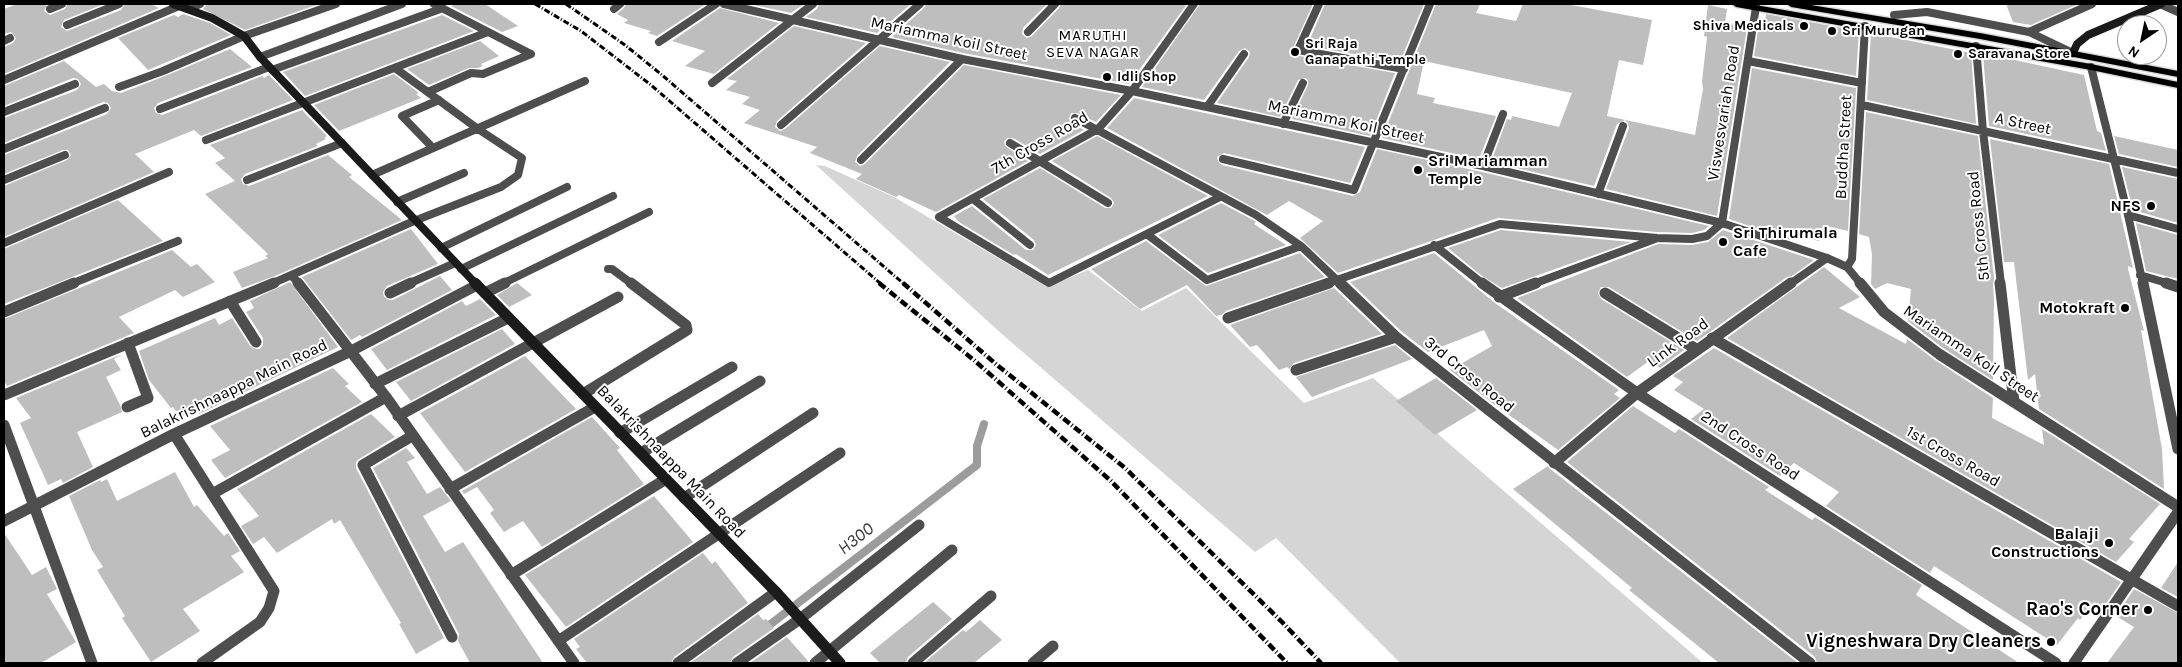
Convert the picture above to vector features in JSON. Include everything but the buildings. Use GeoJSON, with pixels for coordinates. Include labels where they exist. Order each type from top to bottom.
{"type":"FeatureCollection","features":[{"type":"Feature","properties":{"kind":"main road"},"geometry":{"type":"LineString","coordinates":[[1736,4],[2091,67],[2178,85]]}},
{"type":"Feature","properties":{"kind":"main road"},"geometry":{"type":"LineString","coordinates":[[1791,4],[1894,15],[2178,74]]}},
{"type":"Feature","properties":{"kind":"street"},"geometry":{"type":"LineString","coordinates":[[50,9],[62,4]]}},
{"type":"Feature","properties":{"kind":"street"},"geometry":{"type":"LineString","coordinates":[[67,24],[119,4]]}},
{"type":"Feature","properties":{"kind":"street"},"geometry":{"type":"LineString","coordinates":[[4,80],[180,6],[200,4]]}},
{"type":"Feature","properties":{"kind":"street"},"geometry":{"type":"LineString","coordinates":[[119,87],[163,71],[244,36],[336,4]]}},
{"type":"Feature","properties":{"kind":"street"},"geometry":{"type":"LineString","coordinates":[[260,57],[402,4]]}},
{"type":"Feature","properties":{"kind":"street"},"geometry":{"type":"LineString","coordinates":[[428,92],[471,72],[483,74],[531,54],[434,4]]}},
{"type":"Feature","properties":{"kind":"street"},"geometry":{"type":"LineString","coordinates":[[659,42],[716,4]]}},
{"type":"Feature","properties":{"kind":"street","name":"Mariamma Koil Street"},"geometry":{"type":"LineString","coordinates":[[724,4],[962,59],[1132,91],[1483,166],[1722,223],[1827,258],[1847,267],[1884,312],[1940,354],[2178,507]]}},
{"type":"Feature","properties":{"kind":"street"},"geometry":{"type":"LineString","coordinates":[[712,83],[813,4]]}},
{"type":"Feature","properties":{"kind":"street"},"geometry":{"type":"LineString","coordinates":[[781,124],[920,4]]}},
{"type":"Feature","properties":{"kind":"street"},"geometry":{"type":"LineString","coordinates":[[1028,32],[1055,4]]}},
{"type":"Feature","properties":{"kind":"street","name":"7th Cross Road"},"geometry":{"type":"LineString","coordinates":[[1148,235],[1049,283],[939,217],[1042,162],[1098,129],[1132,91],[1194,4]]}},
{"type":"Feature","properties":{"kind":"street"},"geometry":{"type":"LineString","coordinates":[[1319,4],[1298,50],[1404,69]]}},
{"type":"Feature","properties":{"kind":"street"},"geometry":{"type":"LineString","coordinates":[[1223,159],[1354,190],[1430,4]]}},
{"type":"Feature","properties":{"kind":"street"},"geometry":{"type":"LineString","coordinates":[[2029,32],[2092,4]]}},
{"type":"Feature","properties":{"kind":"street"},"geometry":{"type":"LineString","coordinates":[[1894,15],[1919,8],[2029,32],[2073,53],[2077,44],[2088,35],[2161,4],[2178,12]]}},
{"type":"Feature","properties":{"kind":"street","name":"Balakrishnaappa Main Road"},"geometry":{"type":"LineString","coordinates":[[180,6],[224,23],[244,36],[271,69],[414,221],[719,533],[840,663]]}},
{"type":"Feature","properties":{"kind":"street","name":"Viswesvariah Road"},"geometry":{"type":"LineString","coordinates":[[1722,223],[1756,7]]}},
{"type":"Feature","properties":{"kind":"street"},"geometry":{"type":"LineString","coordinates":[[160,109],[443,8]]}},
{"type":"Feature","properties":{"kind":"street","name":"Buddha Street"},"geometry":{"type":"LineString","coordinates":[[1847,267],[1852,259],[1865,26]]}},
{"type":"Feature","properties":{"kind":"street"},"geometry":{"type":"LineString","coordinates":[[206,140],[488,32]]}},
{"type":"Feature","properties":{"kind":"street","name":"5th Cross Road"},"geometry":{"type":"LineString","coordinates":[[1976,46],[1983,131],[2014,402]]}},
{"type":"Feature","properties":{"kind":"street"},"geometry":{"type":"LineString","coordinates":[[1207,107],[1244,54]]}},
{"type":"Feature","properties":{"kind":"street"},"geometry":{"type":"LineString","coordinates":[[861,160],[962,59]]}},
{"type":"Feature","properties":{"kind":"street"},"geometry":{"type":"LineString","coordinates":[[1748,61],[1862,83]]}},
{"type":"Feature","properties":{"kind":"street"},"geometry":{"type":"LineString","coordinates":[[2091,67],[2128,214],[2178,448]]}},
{"type":"Feature","properties":{"kind":"street"},"geometry":{"type":"LineString","coordinates":[[4,395],[292,276],[414,221],[501,187],[518,175],[522,158],[478,129],[395,68]]}},
{"type":"Feature","properties":{"kind":"street"},"geometry":{"type":"LineString","coordinates":[[372,175],[585,80]]}},
{"type":"Feature","properties":{"kind":"street"},"geometry":{"type":"LineString","coordinates":[[1283,124],[1303,83]]}},
{"type":"Feature","properties":{"kind":"street"},"geometry":{"type":"LineString","coordinates":[[4,112],[76,84]]}},
{"type":"Feature","properties":{"kind":"street"},"geometry":{"type":"LineString","coordinates":[[432,148],[402,116],[439,100]]}},
{"type":"Feature","properties":{"kind":"street","name":"A Street"},"geometry":{"type":"LineString","coordinates":[[1862,105],[2178,173]]}},
{"type":"Feature","properties":{"kind":"street"},"geometry":{"type":"LineString","coordinates":[[4,149],[105,108]]}},
{"type":"Feature","properties":{"kind":"street"},"geometry":{"type":"LineString","coordinates":[[1483,166],[1502,114]]}},
{"type":"Feature","properties":{"kind":"street","name":"3rd Cross Road"},"geometry":{"type":"LineString","coordinates":[[1075,118],[1256,215],[1301,246],[1334,280],[1396,337],[1810,663]]}},
{"type":"Feature","properties":{"kind":"street"},"geometry":{"type":"LineString","coordinates":[[1598,194],[1623,126]]}},
{"type":"Feature","properties":{"kind":"street"},"geometry":{"type":"LineString","coordinates":[[247,180],[342,143]]}},
{"type":"Feature","properties":{"kind":"street"},"geometry":{"type":"LineString","coordinates":[[1010,143],[1108,203]]}},
{"type":"Feature","properties":{"kind":"street"},"geometry":{"type":"LineString","coordinates":[[4,180],[65,155]]}},
{"type":"Feature","properties":{"kind":"street"},"geometry":{"type":"LineString","coordinates":[[4,243],[169,172]]}},
{"type":"Feature","properties":{"kind":"street"},"geometry":{"type":"LineString","coordinates":[[397,202],[464,172]]}},
{"type":"Feature","properties":{"kind":"street"},"geometry":{"type":"LineString","coordinates":[[441,248],[567,187]]}},
{"type":"Feature","properties":{"kind":"street"},"geometry":{"type":"LineString","coordinates":[[390,293],[458,266],[613,196]]}},
{"type":"Feature","properties":{"kind":"street"},"geometry":{"type":"LineString","coordinates":[[1220,197],[1148,235],[1207,280],[1301,246]]}},
{"type":"Feature","properties":{"kind":"street"},"geometry":{"type":"LineString","coordinates":[[972,199],[1030,245]]}},
{"type":"Feature","properties":{"kind":"street"},"geometry":{"type":"LineString","coordinates":[[481,289],[649,212]]}},
{"type":"Feature","properties":{"kind":"street"},"geometry":{"type":"LineString","coordinates":[[2128,214],[2178,228]]}},
{"type":"Feature","properties":{"kind":"street"},"geometry":{"type":"LineString","coordinates":[[1228,318],[1434,245],[1500,224],[1658,238],[1701,238],[1707,236],[1722,223]]}},
{"type":"Feature","properties":{"kind":"street"},"geometry":{"type":"LineString","coordinates":[[1499,297],[1658,238]]}},
{"type":"Feature","properties":{"kind":"street"},"geometry":{"type":"LineString","coordinates":[[4,312],[178,241]]}},
{"type":"Feature","properties":{"kind":"street","name":"2nd Cross Road"},"geometry":{"type":"LineString","coordinates":[[1434,245],[1499,297],[1637,393],[2056,663]]}},
{"type":"Feature","properties":{"kind":"street","name":"Link Road"},"geometry":{"type":"LineString","coordinates":[[1554,462],[1637,393],[1696,349],[1827,258]]}},
{"type":"Feature","properties":{"kind":"street"},"geometry":{"type":"LineString","coordinates":[[582,394],[687,330],[686,325],[612,269],[608,269]]}},
{"type":"Feature","properties":{"kind":"street"},"geometry":{"type":"LineString","coordinates":[[2140,275],[2178,287]]}},
{"type":"Feature","properties":{"kind":"street"},"geometry":{"type":"LineString","coordinates":[[292,276],[386,397],[574,663]]}},
{"type":"Feature","properties":{"kind":"street","name":"Balakrishnaappa Main Road"},"geometry":{"type":"LineString","coordinates":[[4,521],[174,434],[481,289]]}},
{"type":"Feature","properties":{"kind":"street"},"geometry":{"type":"LineString","coordinates":[[1605,293],[1696,349]]}},
{"type":"Feature","properties":{"kind":"street"},"geometry":{"type":"LineString","coordinates":[[398,416],[618,297]]}},
{"type":"Feature","properties":{"kind":"street"},"geometry":{"type":"LineString","coordinates":[[230,301],[256,342]]}},
{"type":"Feature","properties":{"kind":"street"},"geometry":{"type":"LineString","coordinates":[[375,384],[508,318]]}},
{"type":"Feature","properties":{"kind":"street"},"geometry":{"type":"LineString","coordinates":[[1296,370],[1396,337]]}},
{"type":"Feature","properties":{"kind":"street","name":"1st Cross Road"},"geometry":{"type":"LineString","coordinates":[[1712,338],[2178,606]]}},
{"type":"Feature","properties":{"kind":"street"},"geometry":{"type":"LineString","coordinates":[[127,407],[148,398],[128,343]]}},
{"type":"Feature","properties":{"kind":"street"},"geometry":{"type":"LineString","coordinates":[[620,433],[732,368]]}},
{"type":"Feature","properties":{"kind":"street"},"geometry":{"type":"LineString","coordinates":[[641,453],[760,381]]}},
{"type":"Feature","properties":{"kind":"street"},"geometry":{"type":"LineString","coordinates":[[212,494],[386,397]]}},
{"type":"Feature","properties":{"kind":"street"},"geometry":{"type":"LineString","coordinates":[[450,490],[595,407]]}},
{"type":"Feature","properties":{"kind":"street"},"geometry":{"type":"LineString","coordinates":[[684,498],[813,413]]}},
{"type":"Feature","properties":{"kind":"street"},"geometry":{"type":"LineString","coordinates":[[4,425],[7,444],[35,505],[92,663]]}},
{"type":"Feature","properties":{"kind":"street"},"geometry":{"type":"LineString","coordinates":[[174,434],[274,591],[269,608],[260,622],[202,663]]}},
{"type":"Feature","properties":{"kind":"street"},"geometry":{"type":"LineString","coordinates":[[412,436],[363,465],[452,636]]}},
{"type":"Feature","properties":{"kind":"street"},"geometry":{"type":"LineString","coordinates":[[558,641],[840,453]]}},
{"type":"Feature","properties":{"kind":"street"},"geometry":{"type":"LineString","coordinates":[[511,575],[666,480]]}},
{"type":"Feature","properties":{"kind":"street"},"geometry":{"type":"LineString","coordinates":[[2074,663],[2178,512]]}},
{"type":"Feature","properties":{"kind":"street"},"geometry":{"type":"LineString","coordinates":[[737,663],[799,618],[919,524]]}},
{"type":"Feature","properties":{"kind":"street"},"geometry":{"type":"LineString","coordinates":[[815,663],[952,550]]}},
{"type":"Feature","properties":{"kind":"street"},"geometry":{"type":"LineString","coordinates":[[678,663],[779,596]]}},
{"type":"Feature","properties":{"kind":"street"},"geometry":{"type":"LineString","coordinates":[[913,663],[991,596]]}},
{"type":"Feature","properties":{"kind":"street"},"geometry":{"type":"LineString","coordinates":[[1032,663],[1053,646]]}},
{"type":"Feature","properties":{"kind":"shaded area"},"geometry":{"type":"Polygon","coordinates":[[[816,165],[825,166],[894,197],[1047,287],[1088,270],[1142,311],[1186,288],[1304,403],[1373,378],[1703,663],[1400,663],[1276,538],[1255,552],[1003,335],[816,165]]]}},
{"type":"Feature","properties":{"kind":"waterway","name":"H300"},"geometry":{"type":"LineString","coordinates":[[763,630],[977,465],[977,446],[984,424]]}},
{"type":"Feature","properties":{"kind":"railway"},"geometry":{"type":"LineString","coordinates":[[535,4],[581,31],[651,85],[881,284]]}},
{"type":"Feature","properties":{"kind":"railway"},"geometry":{"type":"LineString","coordinates":[[566,4],[625,45],[662,75],[904,284]]}},
{"type":"Feature","properties":{"kind":"railway"},"geometry":{"type":"LineString","coordinates":[[879,283],[975,361],[1111,481],[1287,663]]}},
{"type":"Feature","properties":{"kind":"railway"},"geometry":{"type":"LineString","coordinates":[[903,283],[997,365],[1125,468],[1282,622],[1321,663]]}},
{"type":"Feature","properties":{"kind":"place","name":"Shiva Medicals"},"geometry":{"type":"Point","coordinates":[1804,26]}},
{"type":"Feature","properties":{"kind":"place","name":"Sri Murugan"},"geometry":{"type":"Point","coordinates":[1832,31]}},
{"type":"Feature","properties":{"kind":"place","name":"Sri Raja Ganapathi Temple"},"geometry":{"type":"Point","coordinates":[1295,52]}},
{"type":"Feature","properties":{"kind":"place","name":"Saravana Store"},"geometry":{"type":"Point","coordinates":[1958,54]}},
{"type":"Feature","properties":{"kind":"place","name":"Idli Shop"},"geometry":{"type":"Point","coordinates":[1107,77]}},
{"type":"Feature","properties":{"kind":"place","name":"Sri Mariamman Temple"},"geometry":{"type":"Point","coordinates":[1418,170]}},
{"type":"Feature","properties":{"kind":"place","name":"NFS"},"geometry":{"type":"Point","coordinates":[2151,206]}},
{"type":"Feature","properties":{"kind":"place","name":"Sri Thirumala Cafe"},"geometry":{"type":"Point","coordinates":[1723,242]}},
{"type":"Feature","properties":{"kind":"place","name":"Motokraft"},"geometry":{"type":"Point","coordinates":[2125,308]}},
{"type":"Feature","properties":{"kind":"place","name":"Balaji Constructions"},"geometry":{"type":"Point","coordinates":[2109,543]}},
{"type":"Feature","properties":{"kind":"place","name":"Rao's Corner"},"geometry":{"type":"Point","coordinates":[2148,610]}},
{"type":"Feature","properties":{"kind":"place","name":"Vigneshwara Dry Cleaners"},"geometry":{"type":"Point","coordinates":[2051,642]}},
{"type":"Feature","properties":{"kind":"district","name":"MARUTHI SEVA NAGAR"},"geometry":{"type":"Point","coordinates":[1093,44]}}]}
